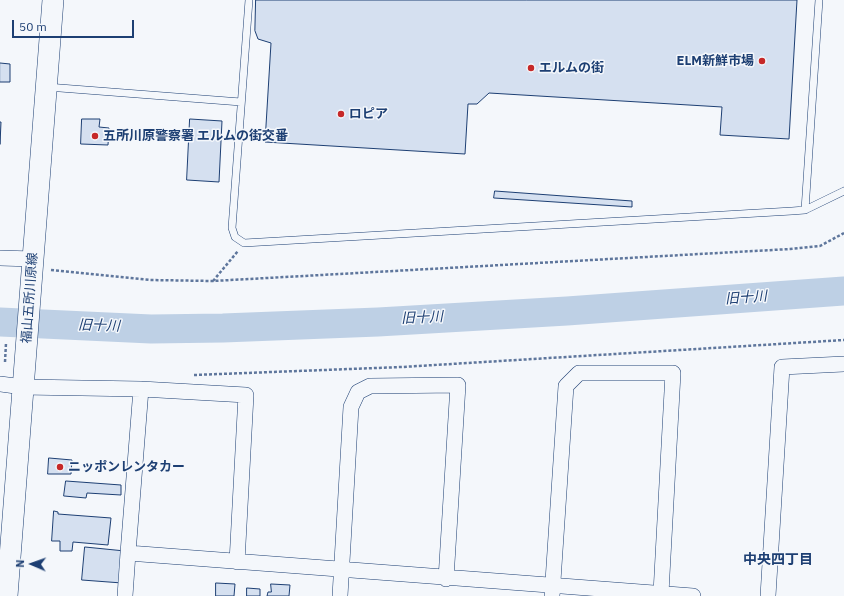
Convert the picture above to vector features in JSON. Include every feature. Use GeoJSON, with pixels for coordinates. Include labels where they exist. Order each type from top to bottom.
{"type":"FeatureCollection","features":[{"type":"Feature","properties":{"kind":"main road","name":"福山五所川原線"},"geometry":{"type":"LineString","coordinates":[[7,596],[5,546],[25,362],[39,267],[47,87],[53,0]]}},
{"type":"Feature","properties":{"kind":"street"},"geometry":{"type":"LineString","coordinates":[[0,258],[39,267]]}},
{"type":"Feature","properties":{"kind":"street"},"geometry":{"type":"LineString","coordinates":[[768,596],[782,367],[844,364]]}},
{"type":"Feature","properties":{"kind":"street"},"geometry":{"type":"LineString","coordinates":[[552,591],[566,386],[580,373],[673,373],[661,593]]}},
{"type":"Feature","properties":{"kind":"street"},"geometry":{"type":"LineString","coordinates":[[0,384],[23,387],[141,389],[246,395],[237,562]]}},
{"type":"Feature","properties":{"kind":"street"},"geometry":{"type":"LineString","coordinates":[[340,596],[351,407],[358,392],[370,386],[458,385],[446,579]]}},
{"type":"Feature","properties":{"kind":"street"},"geometry":{"type":"LineString","coordinates":[[125,596],[141,389]]}},
{"type":"Feature","properties":{"kind":"street"},"geometry":{"type":"LineString","coordinates":[[128,553],[342,569],[552,591],[661,593],[693,596]]}},
{"type":"Feature","properties":{"kind":"lane"},"geometry":{"type":"LineString","coordinates":[[249,0],[232,228],[236,237],[244,243],[642,221],[805,210],[844,191]]}},
{"type":"Feature","properties":{"kind":"lane"},"geometry":{"type":"LineString","coordinates":[[805,210],[819,0]]}},
{"type":"Feature","properties":{"kind":"lane"},"geometry":{"type":"LineString","coordinates":[[47,87],[241,102]]}},
{"type":"Feature","properties":{"kind":"path"},"geometry":{"type":"LineString","coordinates":[[39,267],[150,280],[213,281],[790,249],[820,246],[844,233]]}},
{"type":"Feature","properties":{"kind":"path"},"geometry":{"type":"LineString","coordinates":[[213,281],[244,243]]}},
{"type":"Feature","properties":{"kind":"path"},"geometry":{"type":"LineString","coordinates":[[188,375],[402,367],[844,340]]}},
{"type":"Feature","properties":{"kind":"building","name":"エルムの街"},"geometry":{"type":"Polygon","coordinates":[[[256,0],[797,0],[789,139],[720,135],[722,107],[489,93],[477,104],[468,104],[465,154],[265,142],[271,43],[258,39],[255,31],[256,0]]]}},
{"type":"Feature","properties":{"kind":"building"},"geometry":{"type":"Polygon","coordinates":[[[0,63],[10,64],[10,82],[0,82],[0,63]]]}},
{"type":"Feature","properties":{"kind":"building","name":"五所川原警察署 エルムの街交番"},"geometry":{"type":"Polygon","coordinates":[[[82,119],[100,119],[99,127],[109,128],[108,145],[81,144],[82,119]]]}},
{"type":"Feature","properties":{"kind":"building"},"geometry":{"type":"Polygon","coordinates":[[[190,119],[222,121],[219,182],[187,180],[190,119]]]}},
{"type":"Feature","properties":{"kind":"building"},"geometry":{"type":"Polygon","coordinates":[[[0,122],[1,122],[0,144],[0,122]]]}},
{"type":"Feature","properties":{"kind":"building"},"geometry":{"type":"Polygon","coordinates":[[[495,191],[632,201],[632,207],[494,198],[495,191]]]}},
{"type":"Feature","properties":{"kind":"building","name":"ニッポンレンタカー"},"geometry":{"type":"Polygon","coordinates":[[[49,458],[72,460],[71,474],[48,474],[49,458]]]}},
{"type":"Feature","properties":{"kind":"building"},"geometry":{"type":"Polygon","coordinates":[[[66,481],[121,485],[121,495],[87,493],[86,498],[64,496],[66,481]]]}},
{"type":"Feature","properties":{"kind":"building"},"geometry":{"type":"Polygon","coordinates":[[[54,511],[58,512],[58,514],[111,518],[108,545],[73,542],[72,551],[60,551],[60,541],[52,541],[54,511]]]}},
{"type":"Feature","properties":{"kind":"building"},"geometry":{"type":"Polygon","coordinates":[[[85,547],[125,551],[122,583],[82,580],[85,547]]]}},
{"type":"Feature","properties":{"kind":"building"},"geometry":{"type":"Polygon","coordinates":[[[216,583],[235,584],[234,596],[216,596],[216,583]]]}},
{"type":"Feature","properties":{"kind":"building"},"geometry":{"type":"Polygon","coordinates":[[[271,584],[290,585],[289,596],[267,596],[268,592],[271,592],[271,584]]]}},
{"type":"Feature","properties":{"kind":"building"},"geometry":{"type":"Polygon","coordinates":[[[247,588],[260,589],[260,596],[247,596],[247,588]]]}},
{"type":"Feature","properties":{"kind":"waterway","name":"旧十川"},"geometry":{"type":"LineString","coordinates":[[0,322],[151,329],[223,328],[378,322],[567,311],[844,291]]}},
{"type":"Feature","properties":{"kind":"place","name":"ELM新鮮市場"},"geometry":{"type":"Point","coordinates":[762,61]}},
{"type":"Feature","properties":{"kind":"place","name":"エルムの街"},"geometry":{"type":"Point","coordinates":[531,68]}},
{"type":"Feature","properties":{"kind":"place","name":"ロピア"},"geometry":{"type":"Point","coordinates":[341,114]}},
{"type":"Feature","properties":{"kind":"place","name":"五所川原警察署 エルムの街交番"},"geometry":{"type":"Point","coordinates":[95,136]}},
{"type":"Feature","properties":{"kind":"place","name":"ニッポンレンタカー"},"geometry":{"type":"Point","coordinates":[60,467]}},
{"type":"Feature","properties":{"kind":"district","name":"中央四丁目"},"geometry":{"type":"Point","coordinates":[778,560]}}]}
